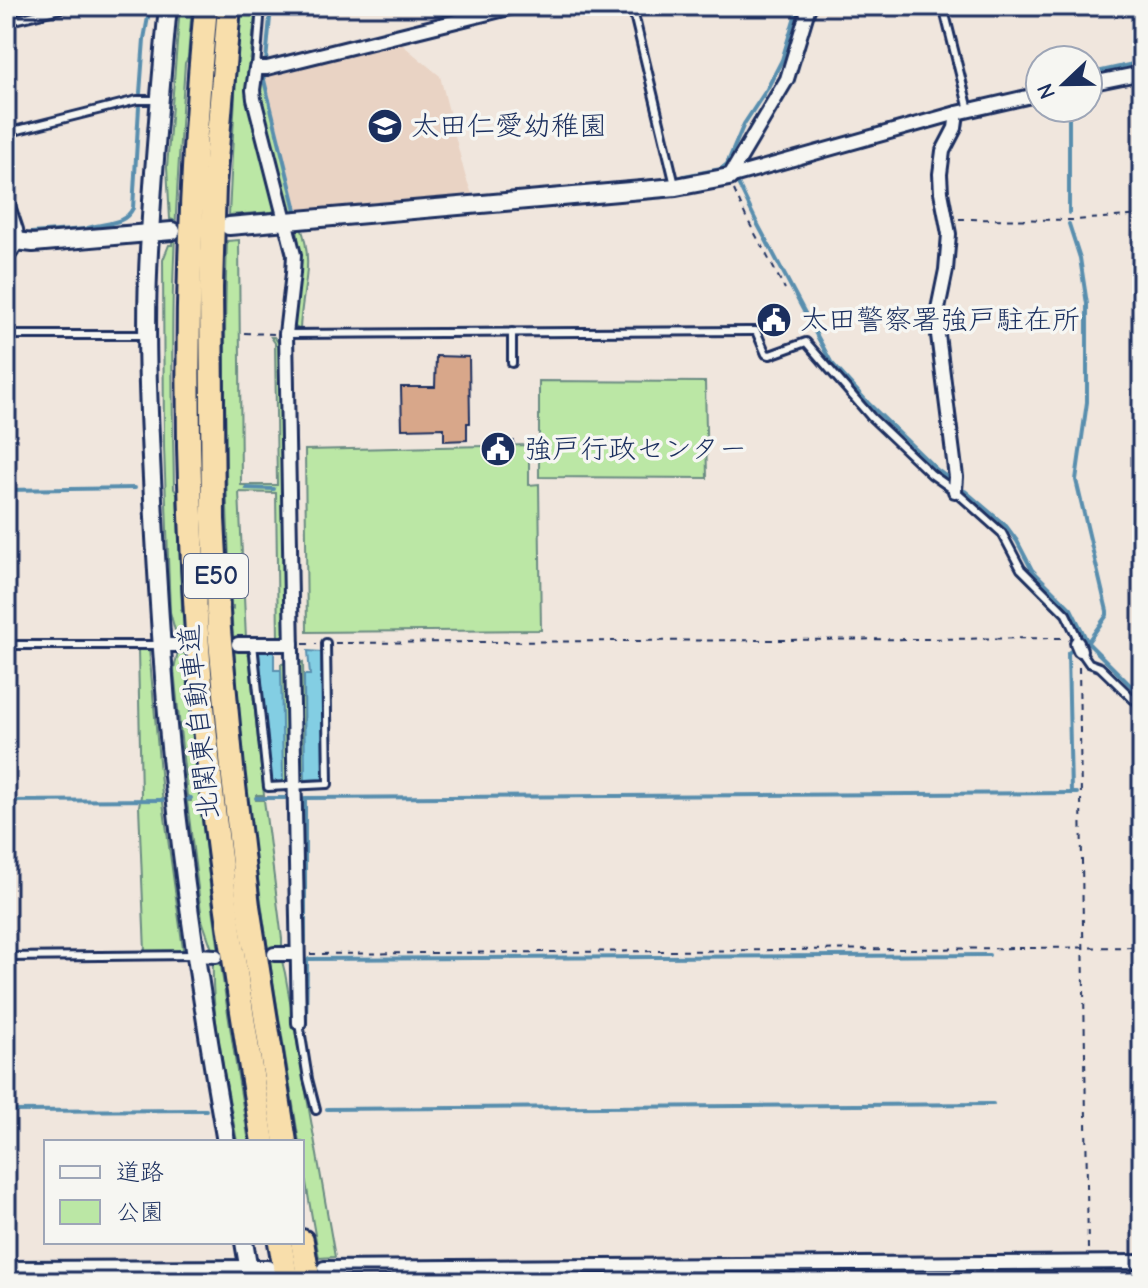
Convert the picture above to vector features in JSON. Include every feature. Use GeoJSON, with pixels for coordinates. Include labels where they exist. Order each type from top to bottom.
{"type":"FeatureCollection","features":[{"type":"Feature","properties":{"kind":"highway","name":"北関東自動車道"},"geometry":{"type":"LineString","coordinates":[[206,6],[192,189],[189,286],[188,405],[195,591],[214,808],[263,1140]]}},
{"type":"Feature","properties":{"kind":"highway","name":"北関東自動車道"},"geometry":{"type":"LineString","coordinates":[[229,6],[214,185],[211,331],[213,519],[219,630],[232,768],[248,906],[285,1140]]}},
{"type":"Feature","properties":{"kind":"highway"},"geometry":{"type":"LineString","coordinates":[[280,1244],[287,1282]]}},
{"type":"Feature","properties":{"kind":"highway"},"geometry":{"type":"LineString","coordinates":[[303,1244],[316,1275]]}},
{"type":"Feature","properties":{"kind":"street"},"geometry":{"type":"LineString","coordinates":[[168,6],[150,233],[150,424],[171,761],[195,955],[226,1140]]}},
{"type":"Feature","properties":{"kind":"street"},"geometry":{"type":"LineString","coordinates":[[299,1023],[286,334],[294,255],[254,99],[256,68],[267,68],[517,6]]}},
{"type":"Feature","properties":{"kind":"street"},"geometry":{"type":"LineString","coordinates":[[729,177],[787,79],[809,6]]}},
{"type":"Feature","properties":{"kind":"street"},"geometry":{"type":"LineString","coordinates":[[1104,81],[1142,73]]}},
{"type":"Feature","properties":{"kind":"street"},"geometry":{"type":"LineString","coordinates":[[229,226],[676,187],[729,177],[963,111],[1024,98]]}},
{"type":"Feature","properties":{"kind":"street"},"geometry":{"type":"LineString","coordinates":[[955,491],[954,453],[938,335],[938,309],[949,234],[940,174],[943,151],[963,111]]}},
{"type":"Feature","properties":{"kind":"street"},"geometry":{"type":"LineString","coordinates":[[6,206],[14,230],[11,248],[33,243],[172,231]]}},
{"type":"Feature","properties":{"kind":"street"},"geometry":{"type":"LineString","coordinates":[[238,644],[292,644]]}},
{"type":"Feature","properties":{"kind":"street"},"geometry":{"type":"LineString","coordinates":[[162,645],[181,645]]}},
{"type":"Feature","properties":{"kind":"street"},"geometry":{"type":"LineString","coordinates":[[274,954],[297,954]]}},
{"type":"Feature","properties":{"kind":"street"},"geometry":{"type":"LineString","coordinates":[[195,955],[216,956]]}},
{"type":"Feature","properties":{"kind":"street"},"geometry":{"type":"LineString","coordinates":[[244,1244],[249,1275]]}},
{"type":"Feature","properties":{"kind":"street"},"geometry":{"type":"LineString","coordinates":[[316,1275],[1142,1262]]}},
{"type":"Feature","properties":{"kind":"street"},"geometry":{"type":"LineString","coordinates":[[6,1270],[249,1275],[267,1269]]}},
{"type":"Feature","properties":{"kind":"lane"},"geometry":{"type":"LineString","coordinates":[[6,22],[72,6]]}},
{"type":"Feature","properties":{"kind":"lane"},"geometry":{"type":"LineString","coordinates":[[256,68],[261,6]]}},
{"type":"Feature","properties":{"kind":"lane"},"geometry":{"type":"LineString","coordinates":[[632,6],[676,187]]}},
{"type":"Feature","properties":{"kind":"lane"},"geometry":{"type":"LineString","coordinates":[[943,6],[963,111]]}},
{"type":"Feature","properties":{"kind":"lane"},"geometry":{"type":"LineString","coordinates":[[6,133],[137,100],[159,100]]}},
{"type":"Feature","properties":{"kind":"lane"},"geometry":{"type":"LineString","coordinates":[[286,334],[756,331],[763,351],[770,355],[806,342],[871,417],[931,474],[1002,533],[1021,569],[1066,614],[1089,663],[1100,667],[1142,704]]}},
{"type":"Feature","properties":{"kind":"lane"},"geometry":{"type":"LineString","coordinates":[[512,332],[512,363]]}},
{"type":"Feature","properties":{"kind":"lane"},"geometry":{"type":"LineString","coordinates":[[6,335],[148,335]]}},
{"type":"Feature","properties":{"kind":"lane"},"geometry":{"type":"LineString","coordinates":[[253,644],[268,787],[328,784],[326,643]]}},
{"type":"Feature","properties":{"kind":"lane"},"geometry":{"type":"LineString","coordinates":[[6,645],[162,645]]}},
{"type":"Feature","properties":{"kind":"lane"},"geometry":{"type":"LineString","coordinates":[[6,957],[195,955]]}},
{"type":"Feature","properties":{"kind":"lane"},"geometry":{"type":"LineString","coordinates":[[299,1023],[316,1110]]}},
{"type":"Feature","properties":{"kind":"path"},"geometry":{"type":"LineString","coordinates":[[729,177],[746,217],[785,289]]}},
{"type":"Feature","properties":{"kind":"path"},"geometry":{"type":"LineString","coordinates":[[946,219],[1076,220],[1142,215]]}},
{"type":"Feature","properties":{"kind":"path"},"geometry":{"type":"LineString","coordinates":[[244,333],[286,334]]}},
{"type":"Feature","properties":{"kind":"path"},"geometry":{"type":"LineString","coordinates":[[513,446],[514,439]]}},
{"type":"Feature","properties":{"kind":"path"},"geometry":{"type":"LineString","coordinates":[[292,644],[1066,638],[1079,646],[1088,1262]]}},
{"type":"Feature","properties":{"kind":"path"},"geometry":{"type":"LineString","coordinates":[[297,954],[1142,947]]}},
{"type":"Feature","properties":{"kind":"shaded area","name":"太田仁愛幼稚園"},"geometry":{"type":"Polygon","coordinates":[[[399,42],[440,76],[472,194],[296,210],[263,76],[399,42]]]}},
{"type":"Feature","properties":{"kind":"green space"},"geometry":{"type":"Polygon","coordinates":[[[180,6],[192,6],[185,63],[175,232],[172,313],[174,489],[177,493],[181,612],[209,878],[249,1140],[237,1140],[224,1075],[213,985],[215,951],[202,920],[187,801],[191,801],[191,797],[187,796],[174,670],[178,651],[181,651],[181,640],[177,638],[170,612],[164,447],[163,260],[169,245],[172,245],[173,220],[170,219],[167,167],[180,6]]]}},
{"type":"Feature","properties":{"kind":"green space"},"geometry":{"type":"Polygon","coordinates":[[[242,6],[256,6],[247,95],[276,210],[229,215],[236,75],[242,6]]]}},
{"type":"Feature","properties":{"kind":"green space"},"geometry":{"type":"Polygon","coordinates":[[[263,76],[296,210],[290,211],[289,208],[258,84],[263,76]]]}},
{"type":"Feature","properties":{"kind":"green space"},"geometry":{"type":"Polygon","coordinates":[[[301,227],[307,266],[300,330],[294,326],[299,265],[297,228],[301,227]]]}},
{"type":"Feature","properties":{"kind":"green space"},"geometry":{"type":"Polygon","coordinates":[[[239,240],[241,485],[277,485],[275,343],[271,337],[279,343],[285,637],[278,639],[276,493],[239,492],[246,638],[238,638],[238,649],[245,649],[249,655],[264,795],[256,795],[256,800],[264,800],[282,939],[282,949],[274,960],[282,961],[285,973],[335,1257],[319,1258],[304,1172],[304,1140],[299,1140],[249,815],[231,610],[227,515],[227,241],[239,240]]]}},
{"type":"Feature","properties":{"kind":"green space"},"geometry":{"type":"Polygon","coordinates":[[[539,381],[705,382],[707,478],[539,477],[539,381]]]}},
{"type":"Feature","properties":{"kind":"green space"},"geometry":{"type":"Polygon","coordinates":[[[529,445],[529,485],[539,484],[541,630],[307,632],[305,450],[529,445]]]}},
{"type":"Feature","properties":{"kind":"green space"},"geometry":{"type":"Polygon","coordinates":[[[149,649],[162,795],[183,949],[180,953],[145,952],[139,806],[138,650],[149,649]]]}},
{"type":"Feature","properties":{"kind":"green space"},"geometry":{"type":"Polygon","coordinates":[[[303,662],[305,780],[301,780],[298,664],[303,662]]]}},
{"type":"Feature","properties":{"kind":"green space"},"geometry":{"type":"Polygon","coordinates":[[[286,663],[288,782],[283,782],[281,664],[286,663]]]}},
{"type":"Feature","properties":{"kind":"water"},"geometry":{"type":"Polygon","coordinates":[[[308,651],[321,652],[324,779],[305,780],[304,675],[310,675],[308,651]]]}},
{"type":"Feature","properties":{"kind":"water"},"geometry":{"type":"Polygon","coordinates":[[[259,652],[274,652],[274,670],[281,670],[283,782],[271,781],[259,652]]]}},
{"type":"Feature","properties":{"kind":"building"},"geometry":{"type":"Polygon","coordinates":[[[436,356],[469,357],[470,423],[467,423],[467,440],[444,441],[444,428],[402,429],[401,387],[435,387],[436,356]]]}},
{"type":"Feature","properties":{"kind":"waterway"},"geometry":{"type":"LineString","coordinates":[[140,93],[150,6]]}},
{"type":"Feature","properties":{"kind":"waterway"},"geometry":{"type":"LineString","coordinates":[[266,61],[271,6]]}},
{"type":"Feature","properties":{"kind":"waterway"},"geometry":{"type":"LineString","coordinates":[[684,176],[721,169],[727,164],[744,124],[782,60],[798,6]]}},
{"type":"Feature","properties":{"kind":"waterway"},"geometry":{"type":"LineString","coordinates":[[1104,70],[1142,62]]}},
{"type":"Feature","properties":{"kind":"waterway"},"geometry":{"type":"LineString","coordinates":[[263,76],[296,213],[301,212]]}},
{"type":"Feature","properties":{"kind":"waterway"},"geometry":{"type":"LineString","coordinates":[[88,228],[119,221],[133,208],[139,107]]}},
{"type":"Feature","properties":{"kind":"waterway"},"geometry":{"type":"LineString","coordinates":[[1069,124],[1069,213]]}},
{"type":"Feature","properties":{"kind":"waterway"},"geometry":{"type":"LineString","coordinates":[[525,192],[670,179]]}},
{"type":"Feature","properties":{"kind":"waterway"},"geometry":{"type":"LineString","coordinates":[[736,179],[831,362],[870,405],[947,477]]}},
{"type":"Feature","properties":{"kind":"waterway"},"geometry":{"type":"LineString","coordinates":[[1069,224],[1080,258],[1087,304],[1087,402],[1076,480],[1107,611],[1087,643]]}},
{"type":"Feature","properties":{"kind":"waterway"},"geometry":{"type":"LineString","coordinates":[[31,233],[125,226]]}},
{"type":"Feature","properties":{"kind":"waterway"},"geometry":{"type":"LineString","coordinates":[[6,490],[135,488]]}},
{"type":"Feature","properties":{"kind":"waterway"},"geometry":{"type":"LineString","coordinates":[[246,488],[274,489]]}},
{"type":"Feature","properties":{"kind":"waterway"},"geometry":{"type":"LineString","coordinates":[[965,491],[1006,526],[1032,570],[1071,609],[1088,643],[1134,689],[1142,693]]}},
{"type":"Feature","properties":{"kind":"waterway"},"geometry":{"type":"LineString","coordinates":[[1071,793],[1068,653],[1072,650]]}},
{"type":"Feature","properties":{"kind":"waterway"},"geometry":{"type":"LineString","coordinates":[[305,943],[305,798],[1077,793]]}},
{"type":"Feature","properties":{"kind":"waterway"},"geometry":{"type":"LineString","coordinates":[[187,799],[191,798]]}},
{"type":"Feature","properties":{"kind":"waterway"},"geometry":{"type":"LineString","coordinates":[[256,798],[285,798]]}},
{"type":"Feature","properties":{"kind":"waterway"},"geometry":{"type":"LineString","coordinates":[[6,801],[163,800]]}},
{"type":"Feature","properties":{"kind":"waterway"},"geometry":{"type":"LineString","coordinates":[[306,1026],[309,959],[989,955]]}},
{"type":"Feature","properties":{"kind":"waterway"},"geometry":{"type":"LineString","coordinates":[[327,1109],[993,1104]]}},
{"type":"Feature","properties":{"kind":"waterway"},"geometry":{"type":"LineString","coordinates":[[6,1111],[206,1110]]}},
{"type":"Feature","properties":{"kind":"place","name":"太田仁愛幼稚園"},"geometry":{"type":"Point","coordinates":[385,126]}},
{"type":"Feature","properties":{"kind":"place","name":"太田警察署強戸駐在所"},"geometry":{"type":"Point","coordinates":[774,320]}},
{"type":"Feature","properties":{"kind":"place","name":"強戸行政センター"},"geometry":{"type":"Point","coordinates":[498,449]}}]}
